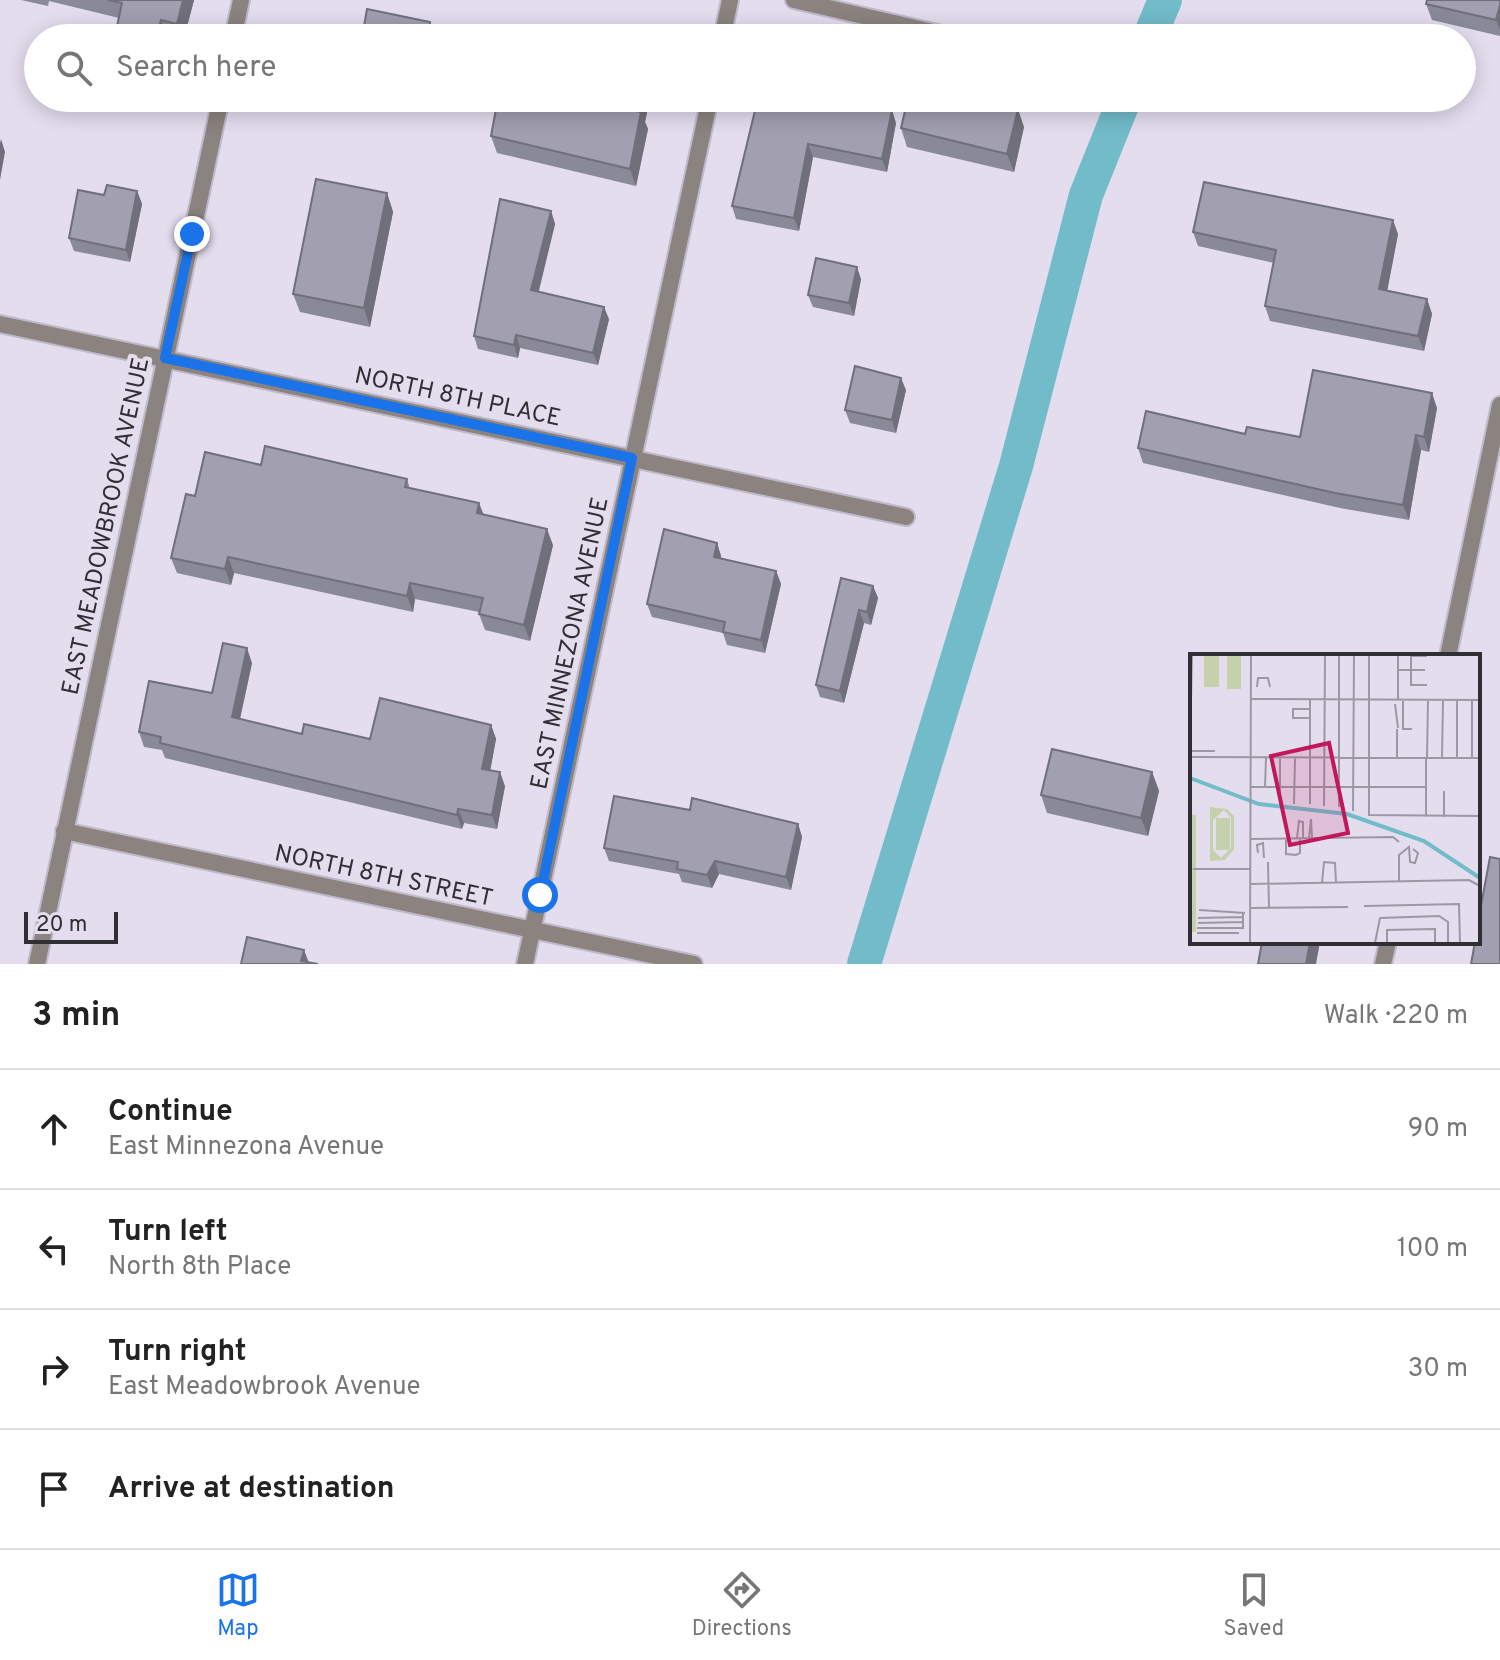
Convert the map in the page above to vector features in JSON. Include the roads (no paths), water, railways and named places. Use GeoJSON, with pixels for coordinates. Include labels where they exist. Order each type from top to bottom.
{"type":"FeatureCollection","features":[{"type":"Feature","properties":{"kind":"street"},"geometry":{"type":"LineString","coordinates":[[236,24],[241,0]]}},
{"type":"Feature","properties":{"kind":"street"},"geometry":{"type":"LineString","coordinates":[[725,24],[730,0]]}},
{"type":"Feature","properties":{"kind":"street"},"geometry":{"type":"LineString","coordinates":[[794,0],[898,24]]}},
{"type":"Feature","properties":{"kind":"street","name":"EAST MEADOWBROOK AVENUE"},"geometry":{"type":"LineString","coordinates":[[37,964],[218,112]]}},
{"type":"Feature","properties":{"kind":"street","name":"EAST MINNEZONA AVENUE"},"geometry":{"type":"LineString","coordinates":[[525,964],[707,112]]}},
{"type":"Feature","properties":{"kind":"street","name":"NORTH 8TH PLACE"},"geometry":{"type":"LineString","coordinates":[[0,324],[906,517]]}},
{"type":"Feature","properties":{"kind":"street"},"geometry":{"type":"LineString","coordinates":[[1448,654],[1500,405]]}},
{"type":"Feature","properties":{"kind":"street","name":"NORTH 8TH STREET"},"geometry":{"type":"LineString","coordinates":[[64,831],[694,964]]}},
{"type":"Feature","properties":{"kind":"street"},"geometry":{"type":"LineString","coordinates":[[1383,964],[1388,944]]}},
{"type":"Feature","properties":{"kind":"waterway"},"geometry":{"type":"LineString","coordinates":[[1155,24],[1165,0]]}},
{"type":"Feature","properties":{"kind":"waterway"},"geometry":{"type":"LineString","coordinates":[[864,964],[1016,466],[1086,195],[1119,112]]}}]}
